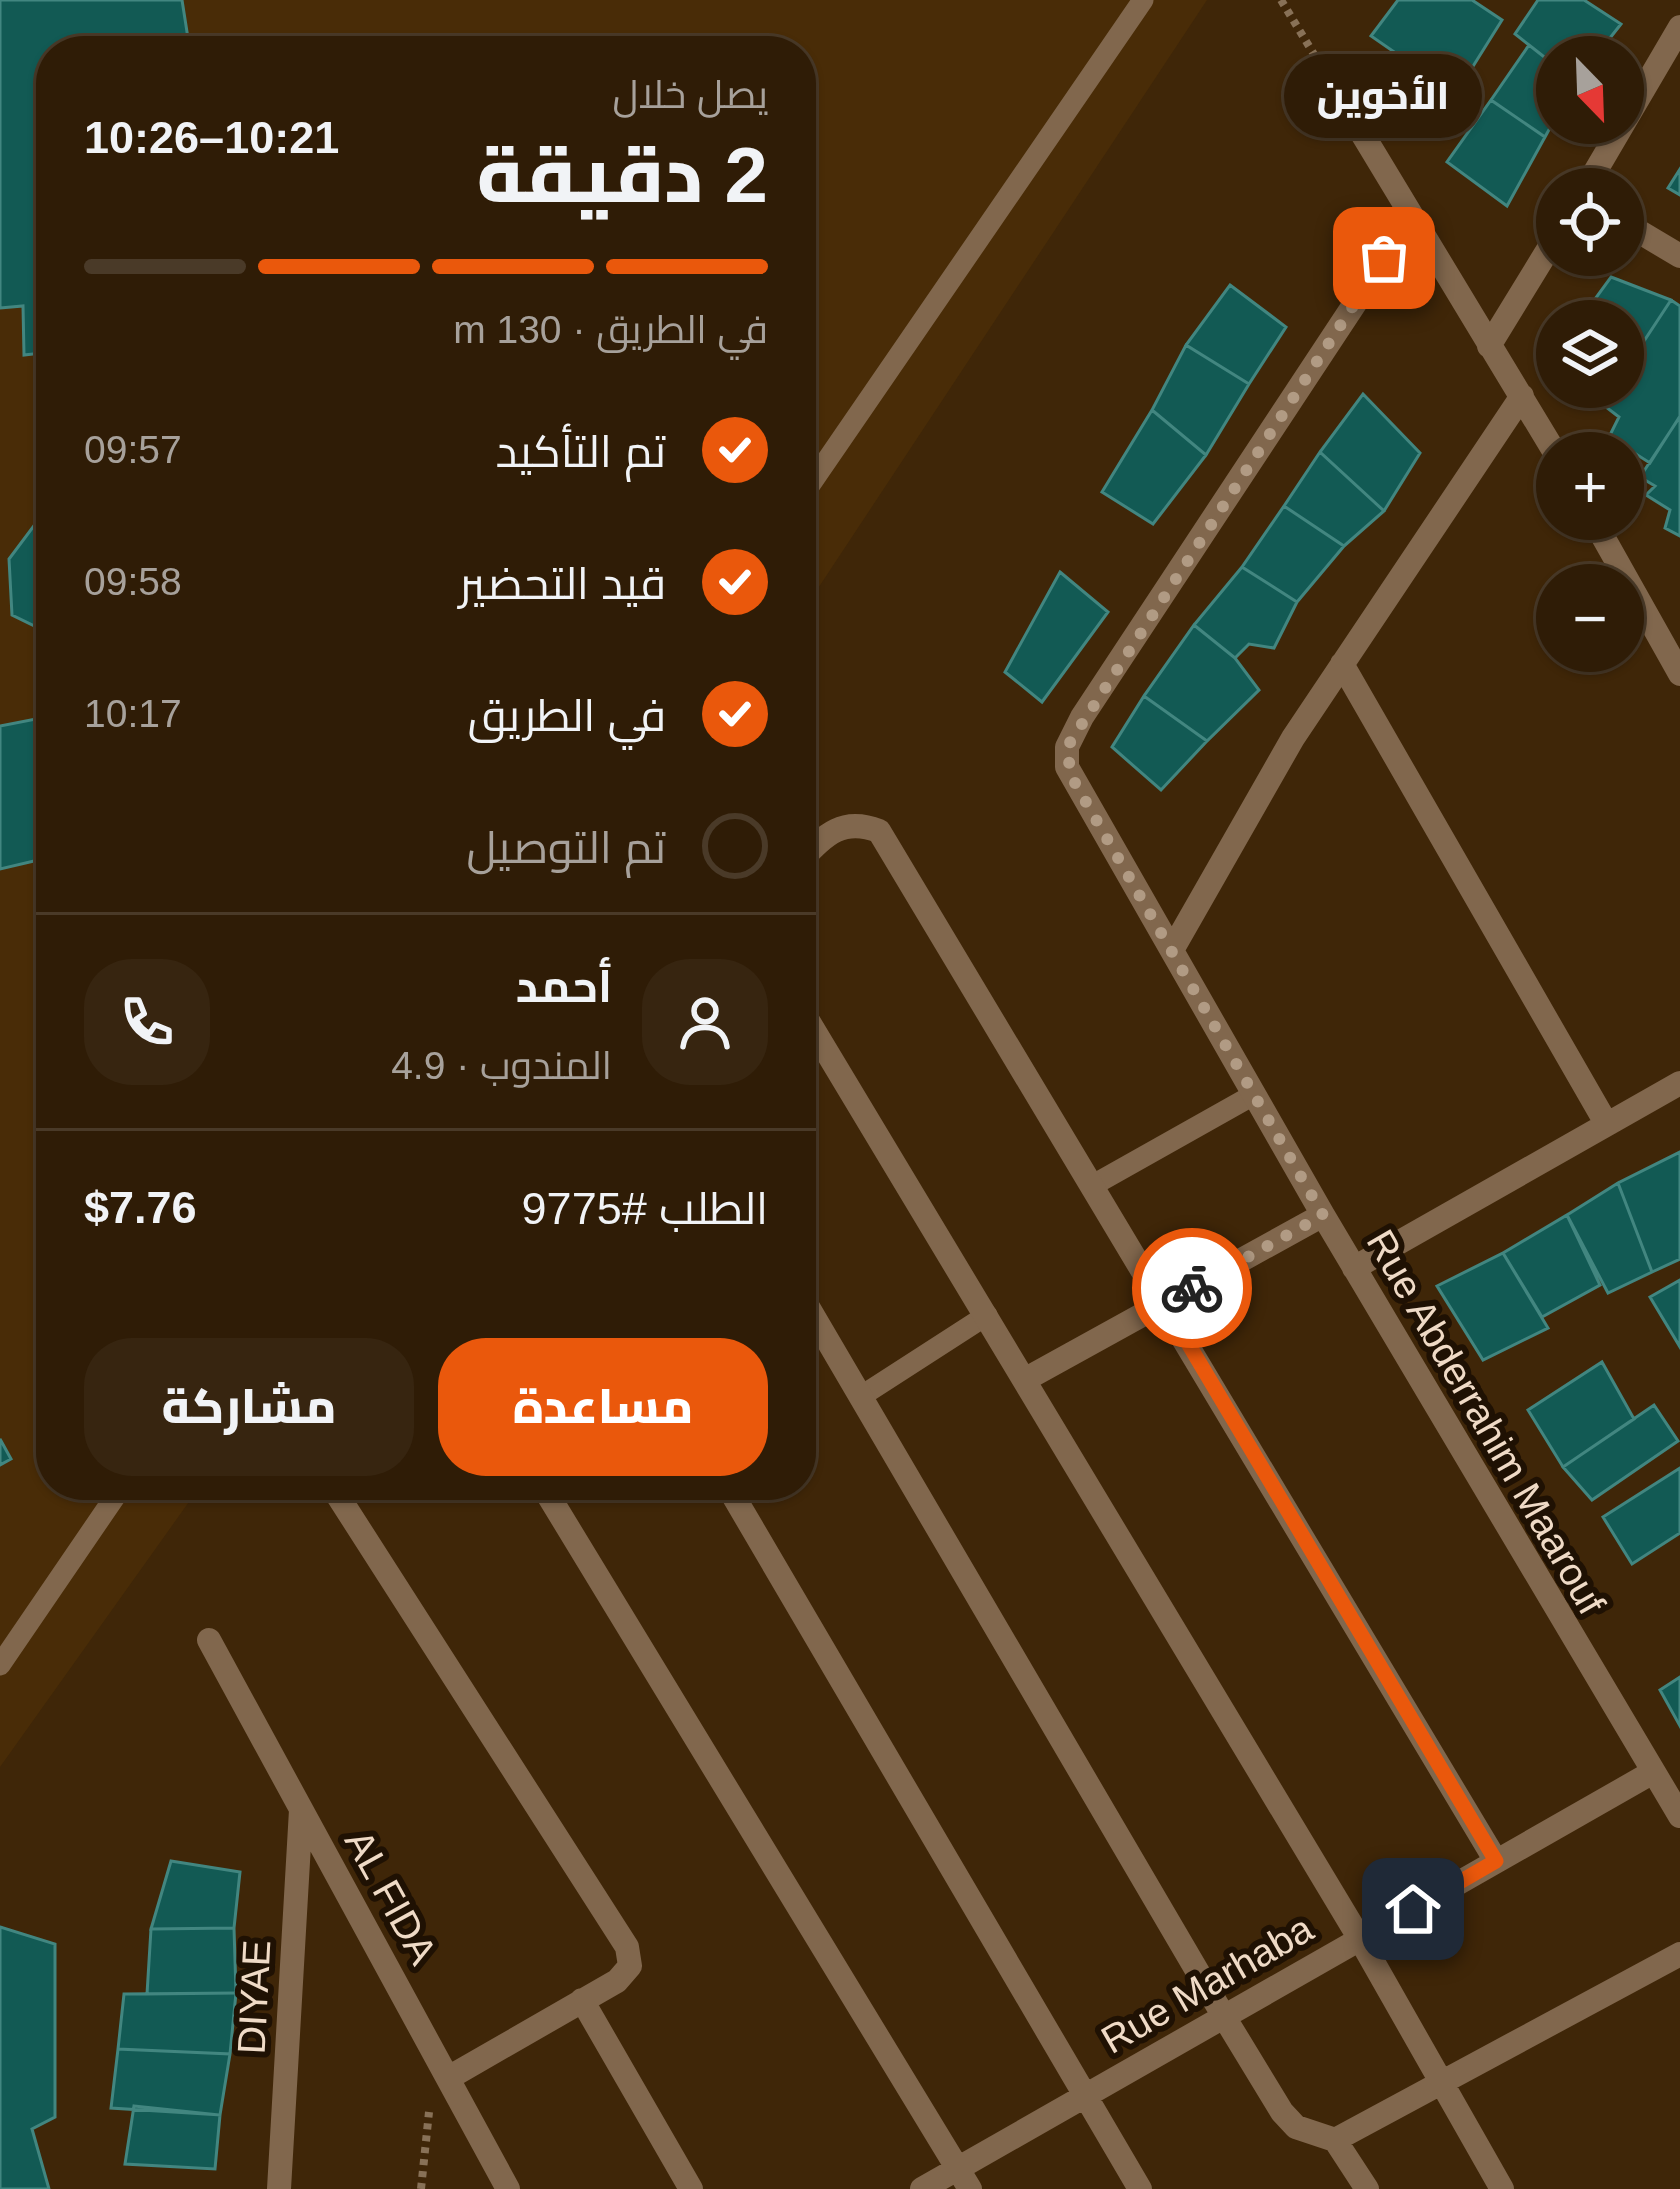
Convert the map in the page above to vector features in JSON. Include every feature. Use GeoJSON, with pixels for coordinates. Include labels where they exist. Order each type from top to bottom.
{"type":"FeatureCollection","features":[{"type":"Feature","properties":{"kind":"street"},"geometry":{"type":"LineString","coordinates":[[1597,168],[1680,27]]}},
{"type":"Feature","properties":{"kind":"street"},"geometry":{"type":"LineString","coordinates":[[1334,87],[1410,220],[1543,432]]}},
{"type":"Feature","properties":{"kind":"street","name":"Rue Abderrahim Maarouf"},"geometry":{"type":"LineString","coordinates":[[1410,220],[1067,747],[1071,776],[1354,1268],[1680,1816]]}},
{"type":"Feature","properties":{"kind":"street"},"geometry":{"type":"LineString","coordinates":[[1644,235],[1680,256]]}},
{"type":"Feature","properties":{"kind":"street"},"geometry":{"type":"LineString","coordinates":[[1489,346],[1536,269]]}},
{"type":"Feature","properties":{"kind":"street"},"geometry":{"type":"LineString","coordinates":[[1172,950],[1237,832],[1342,664],[1522,396]]}},
{"type":"Feature","properties":{"kind":"street"},"geometry":{"type":"LineString","coordinates":[[1605,540],[1680,674]]}},
{"type":"Feature","properties":{"kind":"street"},"geometry":{"type":"LineString","coordinates":[[1342,664],[1606,1123]]}},
{"type":"Feature","properties":{"kind":"street"},"geometry":{"type":"LineString","coordinates":[[816,847],[842,825],[858,823],[879,831],[1095,1184],[1496,1861]]}},
{"type":"Feature","properties":{"kind":"street"},"geometry":{"type":"LineString","coordinates":[[816,1034],[1360,1939],[1502,2189]]}},
{"type":"Feature","properties":{"kind":"street"},"geometry":{"type":"LineString","coordinates":[[1354,1268],[1680,1083]]}},
{"type":"Feature","properties":{"kind":"street"},"geometry":{"type":"LineString","coordinates":[[1026,1379],[1323,1215]]}},
{"type":"Feature","properties":{"kind":"street"},"geometry":{"type":"LineString","coordinates":[[816,1319],[1282,2112],[1296,2126],[1335,2140],[1367,2189]]}},
{"type":"Feature","properties":{"kind":"street"},"geometry":{"type":"LineString","coordinates":[[341,1500],[627,1947],[630,1966],[617,1982],[450,2077]]}},
{"type":"Feature","properties":{"kind":"street"},"geometry":{"type":"LineString","coordinates":[[551,1500],[964,2179]]}},
{"type":"Feature","properties":{"kind":"street"},"geometry":{"type":"LineString","coordinates":[[736,1500],[1140,2189]]}},
{"type":"Feature","properties":{"kind":"street","name":"AL FIDA"},"geometry":{"type":"LineString","coordinates":[[209,1640],[508,2189]]}},
{"type":"Feature","properties":{"kind":"street","name":"Rue Marhaba"},"geometry":{"type":"LineString","coordinates":[[922,2189],[964,2179],[1083,2096],[1653,1772]]}},
{"type":"Feature","properties":{"kind":"street","name":"DIYAE"},"geometry":{"type":"LineString","coordinates":[[279,2189],[301,1810]]}},
{"type":"Feature","properties":{"kind":"street"},"geometry":{"type":"LineString","coordinates":[[1335,2140],[1680,1954]]}},
{"type":"Feature","properties":{"kind":"street"},"geometry":{"type":"LineString","coordinates":[[583,2000],[691,2189]]}},
{"type":"Feature","properties":{"kind":"lane"},"geometry":{"type":"LineString","coordinates":[[816,476],[1142,0]]}},
{"type":"Feature","properties":{"kind":"lane"},"geometry":{"type":"LineString","coordinates":[[1095,1184],[1255,1094]]}},
{"type":"Feature","properties":{"kind":"lane"},"geometry":{"type":"LineString","coordinates":[[863,1395],[987,1315]]}},
{"type":"Feature","properties":{"kind":"lane"},"geometry":{"type":"LineString","coordinates":[[0,1664],[113,1500]]}},
{"type":"Feature","properties":{"kind":"path"},"geometry":{"type":"LineString","coordinates":[[1281,0],[1334,87]]}},
{"type":"Feature","properties":{"kind":"path"},"geometry":{"type":"LineString","coordinates":[[421,2189],[436,2051]]}},
{"type":"Feature","properties":{"kind":"shaded area"},"geometry":{"type":"Polygon","coordinates":[[[0,0],[1207,0],[816,591],[816,36],[36,36],[36,1500],[190,1500],[0,1767],[0,0]]]}},
{"type":"Feature","properties":{"kind":"building"},"geometry":{"type":"Polygon","coordinates":[[[0,0],[182,0],[188,36],[36,36],[36,354],[24,355],[23,306],[0,308],[0,0]]]}},
{"type":"Feature","properties":{"kind":"building"},"geometry":{"type":"Polygon","coordinates":[[[1398,0],[1472,0],[1502,20],[1440,119],[1405,109],[1414,92],[1381,78],[1400,56],[1371,36],[1398,0]]]}},
{"type":"Feature","properties":{"kind":"building"},"geometry":{"type":"Polygon","coordinates":[[[1538,0],[1584,0],[1621,24],[1612,36],[1536,36],[1536,50],[1515,34],[1538,0]]]}},
{"type":"Feature","properties":{"kind":"building"},"geometry":{"type":"Polygon","coordinates":[[[1529,45],[1536,50],[1536,131],[1491,100],[1529,45]]]}},
{"type":"Feature","properties":{"kind":"building"},"geometry":{"type":"Polygon","coordinates":[[[1491,100],[1536,131],[1536,144],[1541,144],[1507,206],[1447,162],[1491,100]]]}},
{"type":"Feature","properties":{"kind":"building"},"geometry":{"type":"Polygon","coordinates":[[[1680,169],[1680,195],[1668,188],[1680,169]]]}},
{"type":"Feature","properties":{"kind":"building"},"geometry":{"type":"Polygon","coordinates":[[[1611,277],[1671,300],[1644,341],[1644,300],[1594,300],[1611,277]]]}},
{"type":"Feature","properties":{"kind":"building"},"geometry":{"type":"Polygon","coordinates":[[[1230,285],[1286,327],[1249,384],[1186,345],[1230,285]]]}},
{"type":"Feature","properties":{"kind":"building"},"geometry":{"type":"Polygon","coordinates":[[[1671,300],[1680,306],[1680,416],[1650,463],[1644,459],[1644,432],[1612,432],[1619,417],[1607,408],[1644,408],[1644,341],[1671,300]]]}},
{"type":"Feature","properties":{"kind":"building"},"geometry":{"type":"Polygon","coordinates":[[[1186,345],[1249,384],[1206,455],[1152,410],[1186,345]]]}},
{"type":"Feature","properties":{"kind":"building"},"geometry":{"type":"Polygon","coordinates":[[[1363,394],[1420,453],[1384,511],[1320,452],[1363,394]]]}},
{"type":"Feature","properties":{"kind":"building"},"geometry":{"type":"Polygon","coordinates":[[[1152,410],[1206,455],[1153,524],[1102,492],[1152,410]]]}},
{"type":"Feature","properties":{"kind":"building"},"geometry":{"type":"Polygon","coordinates":[[[1679,418],[1680,536],[1665,528],[1670,510],[1646,495],[1655,486],[1644,479],[1644,471],[1679,418]]]}},
{"type":"Feature","properties":{"kind":"building"},"geometry":{"type":"Polygon","coordinates":[[[1320,452],[1384,511],[1344,546],[1284,506],[1320,452]]]}},
{"type":"Feature","properties":{"kind":"building"},"geometry":{"type":"Polygon","coordinates":[[[1284,506],[1344,546],[1297,602],[1242,567],[1284,506]]]}},
{"type":"Feature","properties":{"kind":"building"},"geometry":{"type":"Polygon","coordinates":[[[36,523],[36,627],[12,615],[9,559],[36,523]]]}},
{"type":"Feature","properties":{"kind":"building"},"geometry":{"type":"Polygon","coordinates":[[[1242,567],[1297,602],[1274,648],[1249,644],[1235,658],[1194,625],[1242,567]]]}},
{"type":"Feature","properties":{"kind":"building"},"geometry":{"type":"Polygon","coordinates":[[[1060,572],[1108,612],[1042,702],[1005,672],[1060,572]]]}},
{"type":"Feature","properties":{"kind":"building"},"geometry":{"type":"Polygon","coordinates":[[[1194,625],[1235,658],[1259,690],[1207,741],[1144,696],[1194,625]]]}},
{"type":"Feature","properties":{"kind":"building"},"geometry":{"type":"Polygon","coordinates":[[[1144,696],[1207,741],[1161,790],[1112,747],[1144,696]]]}},
{"type":"Feature","properties":{"kind":"building"},"geometry":{"type":"Polygon","coordinates":[[[36,719],[36,861],[0,869],[0,726],[36,719]]]}},
{"type":"Feature","properties":{"kind":"building"},"geometry":{"type":"Polygon","coordinates":[[[1680,1152],[1680,1259],[1652,1272],[1618,1183],[1680,1152]]]}},
{"type":"Feature","properties":{"kind":"building"},"geometry":{"type":"Polygon","coordinates":[[[1618,1183],[1652,1272],[1608,1293],[1567,1215],[1618,1183]]]}},
{"type":"Feature","properties":{"kind":"building"},"geometry":{"type":"Polygon","coordinates":[[[1567,1215],[1600,1285],[1542,1317],[1503,1253],[1567,1215]]]}},
{"type":"Feature","properties":{"kind":"building"},"geometry":{"type":"Polygon","coordinates":[[[1503,1253],[1548,1328],[1483,1360],[1437,1286],[1503,1253]]]}},
{"type":"Feature","properties":{"kind":"building"},"geometry":{"type":"Polygon","coordinates":[[[1680,1280],[1680,1347],[1650,1297],[1680,1280]]]}},
{"type":"Feature","properties":{"kind":"building"},"geometry":{"type":"Polygon","coordinates":[[[1602,1362],[1634,1419],[1563,1467],[1528,1410],[1602,1362]]]}},
{"type":"Feature","properties":{"kind":"building"},"geometry":{"type":"Polygon","coordinates":[[[1654,1405],[1678,1441],[1592,1500],[1563,1467],[1654,1405]]]}},
{"type":"Feature","properties":{"kind":"building"},"geometry":{"type":"Polygon","coordinates":[[[0,1439],[11,1459],[0,1465],[0,1439]]]}},
{"type":"Feature","properties":{"kind":"building"},"geometry":{"type":"Polygon","coordinates":[[[1680,1468],[1680,1533],[1632,1564],[1603,1517],[1680,1468]]]}},
{"type":"Feature","properties":{"kind":"building"},"geometry":{"type":"Polygon","coordinates":[[[1680,1677],[1680,1726],[1660,1690],[1680,1677]]]}},
{"type":"Feature","properties":{"kind":"building"},"geometry":{"type":"Polygon","coordinates":[[[171,1861],[240,1872],[234,1928],[151,1929],[171,1861]]]}},
{"type":"Feature","properties":{"kind":"building"},"geometry":{"type":"Polygon","coordinates":[[[0,1927],[55,1944],[55,2117],[32,2129],[49,2189],[0,2189],[0,1927]]]}},
{"type":"Feature","properties":{"kind":"building"},"geometry":{"type":"Polygon","coordinates":[[[234,1928],[236,1993],[147,1994],[151,1929],[234,1928]]]}},
{"type":"Feature","properties":{"kind":"building"},"geometry":{"type":"Polygon","coordinates":[[[236,1993],[230,2054],[118,2049],[124,1994],[236,1993]]]}},
{"type":"Feature","properties":{"kind":"building"},"geometry":{"type":"Polygon","coordinates":[[[118,2049],[230,2054],[220,2115],[111,2108],[118,2049]]]}},
{"type":"Feature","properties":{"kind":"building"},"geometry":{"type":"Polygon","coordinates":[[[134,2106],[220,2115],[215,2169],[125,2164],[134,2106]]]}},
{"type":"Feature","properties":{"kind":"way so far"},"geometry":{"type":"LineString","coordinates":[[1192,1288],[1323,1215],[1071,776],[1067,747],[1082,717],[1384,258]]}},
{"type":"Feature","properties":{"kind":"place","name":"الأخوين"},"geometry":{"type":"Point","coordinates":[1384,258]}},
{"type":"Feature","properties":{"kind":"route"},"geometry":{"type":"LineString","coordinates":[[1192,1288],[1164,1303],[1496,1861],[1413,1909]]}}]}
